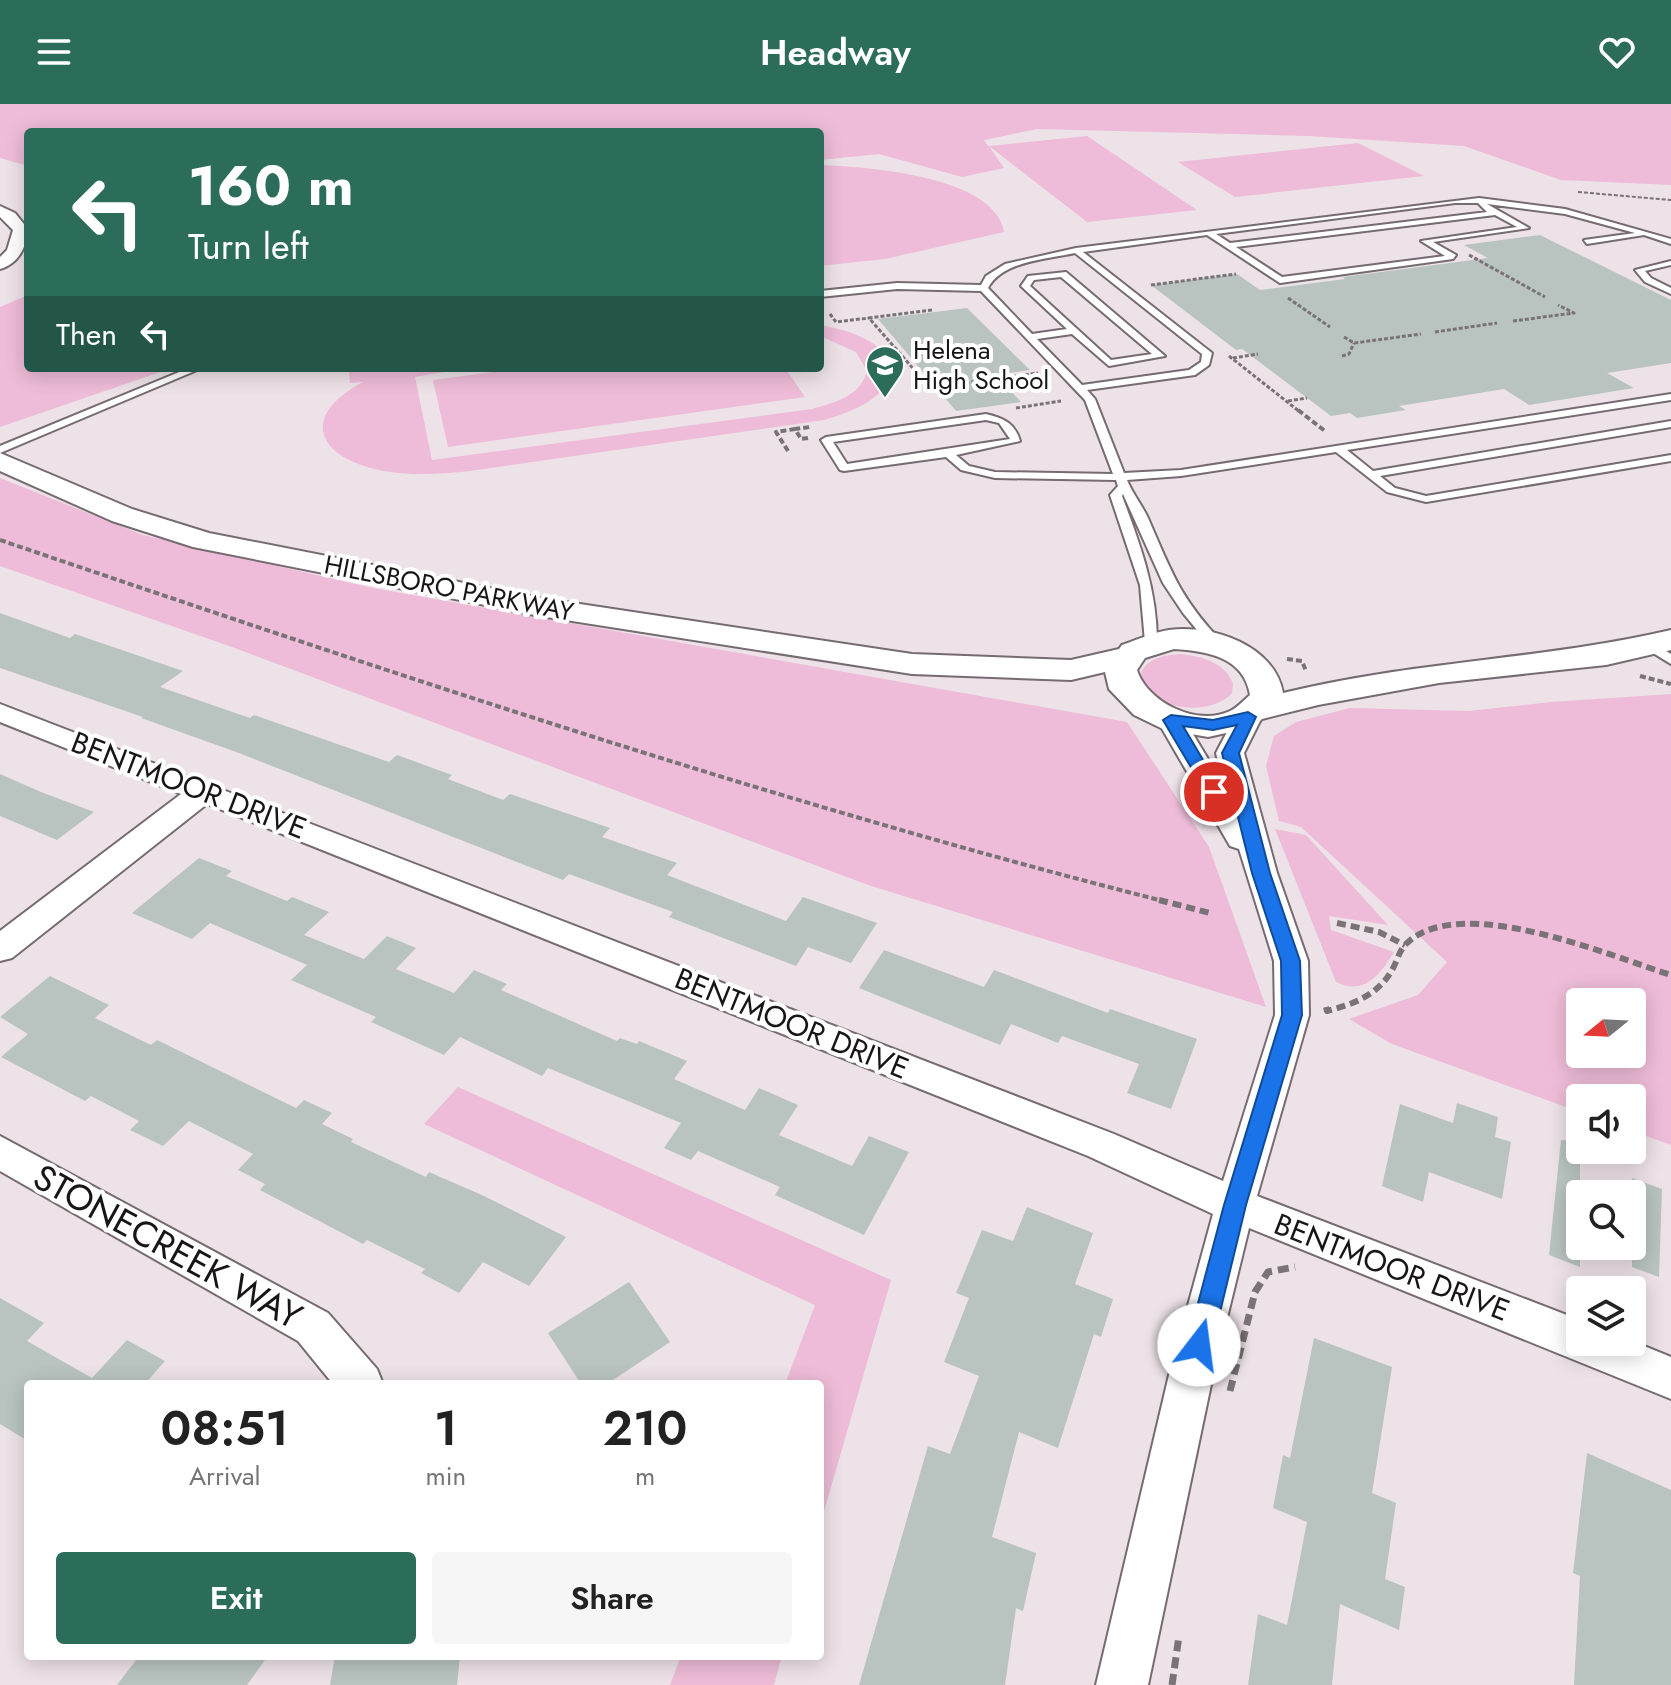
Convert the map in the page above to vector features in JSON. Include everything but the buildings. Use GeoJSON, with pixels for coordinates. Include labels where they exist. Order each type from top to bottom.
{"type":"FeatureCollection","features":[{"type":"Feature","properties":{"kind":"street"},"geometry":{"type":"LineString","coordinates":[[0,211],[10,216],[21,230],[18,246],[0,264]]}},
{"type":"Feature","properties":{"kind":"street","name":"HILLSBORO PARKWAY"},"geometry":{"type":"LineString","coordinates":[[0,461],[122,515],[203,541],[540,607],[912,664],[1071,670],[1159,625],[1171,639],[1230,650]]}},
{"type":"Feature","properties":{"kind":"street"},"geometry":{"type":"LineString","coordinates":[[1159,625],[1119,669],[1120,682],[1129,696],[1158,714],[1261,873]]}},
{"type":"Feature","properties":{"kind":"street"},"geometry":{"type":"LineString","coordinates":[[1253,714],[1313,695],[1439,673],[1664,648]]}},
{"type":"Feature","properties":{"kind":"street"},"geometry":{"type":"LineString","coordinates":[[1230,650],[1306,671],[1439,673]]}},
{"type":"Feature","properties":{"kind":"street"},"geometry":{"type":"LineString","coordinates":[[1122,1685],[1191,1375],[1235,1205],[1292,1015],[1291,961],[1261,873],[1230,753],[1253,714],[1267,698],[1267,684],[1259,670],[1230,650]]}},
{"type":"Feature","properties":{"kind":"street","name":"HILLSBORO PARKWAY"},"geometry":{"type":"LineString","coordinates":[[912,664],[942,676],[1066,688],[1158,714],[1213,725],[1253,714]]}},
{"type":"Feature","properties":{"kind":"street","name":"BENTMOOR DRIVE"},"geometry":{"type":"LineString","coordinates":[[0,712],[1101,1145],[1235,1205],[1566,1335]]}},
{"type":"Feature","properties":{"kind":"street"},"geometry":{"type":"LineString","coordinates":[[0,949],[205,791]]}},
{"type":"Feature","properties":{"kind":"street","name":"STONECREEK WAY"},"geometry":{"type":"LineString","coordinates":[[0,1152],[313,1327],[358,1380]]}},
{"type":"Feature","properties":{"kind":"street","name":"BENTMOOR DRIVE"},"geometry":{"type":"LineString","coordinates":[[1618,1356],[1671,1378]]}},
{"type":"Feature","properties":{"kind":"lane"},"geometry":{"type":"LineString","coordinates":[[1209,233],[1280,280],[1453,257],[1425,241],[1525,228],[1495,213],[1479,200]]}},
{"type":"Feature","properties":{"kind":"lane"},"geometry":{"type":"LineString","coordinates":[[984,288],[989,278],[1008,266],[1076,250],[1479,200],[1546,205],[1599,217],[1671,242]]}},
{"type":"Feature","properties":{"kind":"lane"},"geometry":{"type":"LineString","coordinates":[[1228,246],[1495,213]]}},
{"type":"Feature","properties":{"kind":"lane"},"geometry":{"type":"LineString","coordinates":[[1587,242],[1646,234]]}},
{"type":"Feature","properties":{"kind":"lane"},"geometry":{"type":"LineString","coordinates":[[1076,250],[1207,353],[1206,363],[1201,369],[1180,376],[1082,388]]}},
{"type":"Feature","properties":{"kind":"lane"},"geometry":{"type":"LineString","coordinates":[[1668,265],[1639,270],[1648,280],[1671,291]]}},
{"type":"Feature","properties":{"kind":"lane"},"geometry":{"type":"LineString","coordinates":[[1063,274],[1160,356],[1109,363],[1074,331],[1025,286],[1031,278],[1063,274]]}},
{"type":"Feature","properties":{"kind":"lane"},"geometry":{"type":"LineString","coordinates":[[824,294],[897,286],[984,288],[1090,399],[1122,482],[1133,499],[1164,572],[1159,625]]}},
{"type":"Feature","properties":{"kind":"lane"},"geometry":{"type":"LineString","coordinates":[[1031,337],[1074,331]]}},
{"type":"Feature","properties":{"kind":"lane"},"geometry":{"type":"LineString","coordinates":[[0,450],[187,372]]}},
{"type":"Feature","properties":{"kind":"lane"},"geometry":{"type":"LineString","coordinates":[[948,453],[1009,443],[1015,441],[1015,437],[1003,421],[986,417],[826,440],[844,468],[948,453],[965,468],[987,474],[1122,482],[1671,397]]}},
{"type":"Feature","properties":{"kind":"lane"},"geometry":{"type":"LineString","coordinates":[[1372,474],[1671,424]]}},
{"type":"Feature","properties":{"kind":"lane"},"geometry":{"type":"LineString","coordinates":[[1339,449],[1391,490],[1426,499],[1671,458]]}},
{"type":"Feature","properties":{"kind":"lane"},"geometry":{"type":"LineString","coordinates":[[1122,482],[1116,495],[1159,625]]}},
{"type":"Feature","properties":{"kind":"lane"},"geometry":{"type":"LineString","coordinates":[[1159,625],[1230,650]]}},
{"type":"Feature","properties":{"kind":"path"},"geometry":{"type":"LineString","coordinates":[[1513,321],[1574,313],[1558,305]]}},
{"type":"Feature","properties":{"kind":"path"},"geometry":{"type":"LineString","coordinates":[[834,318],[836,322],[876,317]]}},
{"type":"Feature","properties":{"kind":"path"},"geometry":{"type":"LineString","coordinates":[[869,318],[930,388],[1043,372]]}},
{"type":"Feature","properties":{"kind":"path"},"geometry":{"type":"LineString","coordinates":[[1435,332],[1497,323]]}},
{"type":"Feature","properties":{"kind":"path"},"geometry":{"type":"LineString","coordinates":[[1344,337],[1354,343],[1421,334]]}},
{"type":"Feature","properties":{"kind":"path"},"geometry":{"type":"LineString","coordinates":[[1342,356],[1349,354],[1354,343]]}},
{"type":"Feature","properties":{"kind":"path"},"geometry":{"type":"LineString","coordinates":[[1226,353],[1329,433]]}},
{"type":"Feature","properties":{"kind":"path"},"geometry":{"type":"LineString","coordinates":[[1232,358],[1258,354]]}},
{"type":"Feature","properties":{"kind":"path"},"geometry":{"type":"LineString","coordinates":[[1288,401],[1307,398]]}},
{"type":"Feature","properties":{"kind":"path"},"geometry":{"type":"LineString","coordinates":[[788,451],[776,432],[795,429]]}},
{"type":"Feature","properties":{"kind":"path"},"geometry":{"type":"LineString","coordinates":[[0,540],[640,754],[1094,885],[1210,913]]}},
{"type":"Feature","properties":{"kind":"path"},"geometry":{"type":"LineString","coordinates":[[1337,923],[1379,932],[1405,945]]}},
{"type":"Feature","properties":{"kind":"path"},"geometry":{"type":"LineString","coordinates":[[1327,1011],[1367,998],[1385,984],[1405,945],[1426,931],[1455,925],[1512,927],[1671,975]]}},
{"type":"Feature","properties":{"kind":"path"},"geometry":{"type":"LineString","coordinates":[[1227,1404],[1255,1292],[1268,1272],[1283,1267],[1300,1268]]}},
{"type":"Feature","properties":{"kind":"path"},"geometry":{"type":"LineString","coordinates":[[1172,1685],[1180,1630]]}},
{"type":"Feature","properties":{"kind":"shaded area"},"geometry":{"type":"Polygon","coordinates":[[[0,104],[1671,104],[1671,185],[1561,180],[1464,146],[1309,136],[1037,129],[984,140],[1004,168],[962,177],[879,154],[824,160],[824,128],[24,128],[24,165],[0,158],[0,104]]]}},
{"type":"Feature","properties":{"kind":"shaded area"},"geometry":{"type":"Polygon","coordinates":[[[1087,136],[1197,210],[1087,222],[989,146],[1087,136]]]}},
{"type":"Feature","properties":{"kind":"shaded area"},"geometry":{"type":"Polygon","coordinates":[[[1358,143],[1424,176],[1235,197],[1178,162],[1358,143]]]}},
{"type":"Feature","properties":{"kind":"shaded area"},"geometry":{"type":"Polygon","coordinates":[[[824,165],[896,172],[954,186],[978,198],[995,213],[1004,232],[885,259],[824,266],[824,165]]]}},
{"type":"Feature","properties":{"kind":"shaded area"},"geometry":{"type":"Polygon","coordinates":[[[24,297],[24,372],[160,372],[0,427],[0,307],[24,297]]]}},
{"type":"Feature","properties":{"kind":"shaded area"},"geometry":{"type":"Polygon","coordinates":[[[824,326],[872,343],[886,355],[891,369],[887,383],[875,397],[824,420],[470,471],[427,474],[395,473],[361,465],[331,447],[324,435],[323,422],[329,409],[342,395],[363,382],[350,383],[349,372],[444,372],[415,377],[432,460],[812,409],[837,401],[859,387],[867,371],[856,352],[824,338],[824,326]]]}},
{"type":"Feature","properties":{"kind":"shaded area"},"geometry":{"type":"Polygon","coordinates":[[[494,372],[788,372],[805,397],[448,447],[433,380],[494,372]]]}},
{"type":"Feature","properties":{"kind":"shaded area"},"geometry":{"type":"Polygon","coordinates":[[[0,478],[143,535],[373,588],[1127,722],[1209,847],[1266,1007],[871,886],[232,647],[0,566],[0,478]]]}},
{"type":"Feature","properties":{"kind":"shaded area"},"geometry":{"type":"Polygon","coordinates":[[[1181,654],[1205,659],[1225,670],[1233,684],[1232,693],[1222,701],[1195,708],[1166,702],[1154,695],[1145,685],[1141,672],[1153,660],[1181,654]]]}},
{"type":"Feature","properties":{"kind":"shaded area"},"geometry":{"type":"Polygon","coordinates":[[[1671,694],[1671,1145],[1646,1136],[1646,1084],[1566,1084],[1566,1107],[1392,1044],[1349,1019],[1418,995],[1447,962],[1301,827],[1279,821],[1266,766],[1274,736],[1296,722],[1350,708],[1469,711],[1671,694]]]}},
{"type":"Feature","properties":{"kind":"shaded area"},"geometry":{"type":"Polygon","coordinates":[[[1275,829],[1306,835],[1388,925],[1329,916],[1331,930],[1394,952],[1370,981],[1355,986],[1336,982],[1275,829]]]}},
{"type":"Feature","properties":{"kind":"shaded area"},"geometry":{"type":"Polygon","coordinates":[[[458,1087],[891,1280],[824,1511],[824,1380],[787,1380],[815,1305],[424,1124],[458,1087]]]}},
{"type":"Feature","properties":{"kind":"shaded area"},"geometry":{"type":"Polygon","coordinates":[[[679,1660],[781,1660],[774,1685],[670,1685],[679,1660]]]}},
{"type":"Feature","properties":{"kind":"place","name":"Helena High School"},"geometry":{"type":"Point","coordinates":[885,399]}},
{"type":"Feature","properties":{"kind":"route"},"geometry":{"type":"LineString","coordinates":[[1199,1345],[1235,1205],[1292,1015],[1291,961],[1261,873],[1230,753],[1248,717],[1213,725],[1171,720],[1214,792]]}}]}
